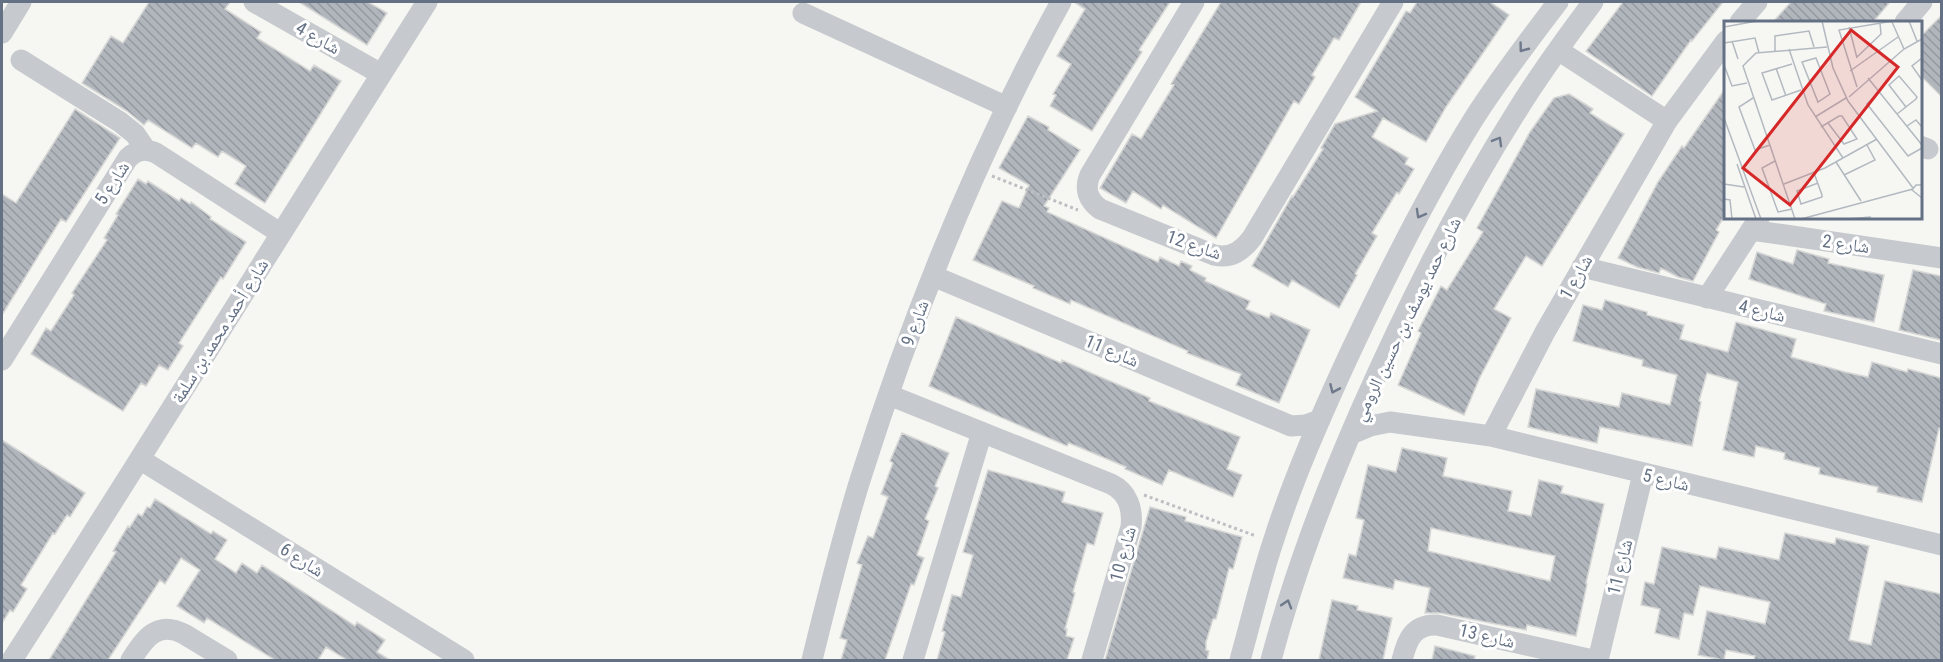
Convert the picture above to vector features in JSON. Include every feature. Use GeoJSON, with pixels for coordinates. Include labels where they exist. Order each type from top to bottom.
{"type":"FeatureCollection","features":[{"type":"Feature","properties":{"kind":"street"},"geometry":{"type":"LineString","coordinates":[[2,33],[21,2]]}},
{"type":"Feature","properties":{"kind":"street","name":"شارع 4"},"geometry":{"type":"LineString","coordinates":[[254,2],[381,74]]}},
{"type":"Feature","properties":{"kind":"street","name":"شارع أحمد محمد بن سلمة"},"geometry":{"type":"LineString","coordinates":[[12,660],[141,460],[280,233],[427,2]]}},
{"type":"Feature","properties":{"kind":"street","name":"شارع 9"},"geometry":{"type":"LineString","coordinates":[[812,660],[860,479],[912,327],[977,170],[1061,2]]}},
{"type":"Feature","properties":{"kind":"street"},"geometry":{"type":"LineString","coordinates":[[1091,201],[1087,189],[1090,175],[1194,2]]}},
{"type":"Feature","properties":{"kind":"street","name":"شارع 12"},"geometry":{"type":"LineString","coordinates":[[1091,201],[1100,209],[1214,255],[1225,257],[1240,251],[1252,238],[1393,2]]}},
{"type":"Feature","properties":{"kind":"street","name":"شارع حمد يوسف بن حسين الرومي"},"geometry":{"type":"LineString","coordinates":[[1240,660],[1273,542],[1306,451],[1390,271],[1458,145],[1490,94],[1558,2]]}},
{"type":"Feature","properties":{"kind":"street","name":"شارع حمد يوسف بن حسين الرومي"},"geometry":{"type":"LineString","coordinates":[[1271,660],[1311,532],[1370,390],[1410,303],[1462,205],[1517,111],[1593,2]]}},
{"type":"Feature","properties":{"kind":"street"},"geometry":{"type":"LineString","coordinates":[[1741,21],[1757,2]]}},
{"type":"Feature","properties":{"kind":"street"},"geometry":{"type":"LineString","coordinates":[[1906,21],[1922,2]]}},
{"type":"Feature","properties":{"kind":"street"},"geometry":{"type":"LineString","coordinates":[[803,13],[1007,107]]}},
{"type":"Feature","properties":{"kind":"street","name":"شارع 1"},"geometry":{"type":"LineString","coordinates":[[1491,436],[1526,367],[1667,121],[1724,42]]}},
{"type":"Feature","properties":{"kind":"street"},"geometry":{"type":"LineString","coordinates":[[1558,50],[1667,121]]}},
{"type":"Feature","properties":{"kind":"street"},"geometry":{"type":"LineString","coordinates":[[21,60],[128,128],[146,150]]}},
{"type":"Feature","properties":{"kind":"street"},"geometry":{"type":"LineString","coordinates":[[1458,145],[1457,157],[1464,166],[1475,169],[1485,165]]}},
{"type":"Feature","properties":{"kind":"street","name":"شارع 5"},"geometry":{"type":"LineString","coordinates":[[2,360],[128,158],[135,152],[146,150],[156,153],[280,233]]}},
{"type":"Feature","properties":{"kind":"street"},"geometry":{"type":"LineString","coordinates":[[1436,187],[1445,182],[1458,185],[1464,197],[1462,205]]}},
{"type":"Feature","properties":{"kind":"street","name":"شارع 2"},"geometry":{"type":"LineString","coordinates":[[1707,298],[1755,224],[1941,258]]}},
{"type":"Feature","properties":{"kind":"street","name":"شارع 4"},"geometry":{"type":"LineString","coordinates":[[1582,267],[1941,354]]}},
{"type":"Feature","properties":{"kind":"street","name":"شارع 11"},"geometry":{"type":"LineString","coordinates":[[933,276],[1292,426]]}},
{"type":"Feature","properties":{"kind":"street"},"geometry":{"type":"LineString","coordinates":[[1370,390],[1378,407],[1390,422]]}},
{"type":"Feature","properties":{"kind":"street","name":"شارع 10"},"geometry":{"type":"LineString","coordinates":[[889,395],[1121,490],[1132,512],[1131,527],[1092,660]]}},
{"type":"Feature","properties":{"kind":"street"},"geometry":{"type":"LineString","coordinates":[[1306,451],[1292,426],[1306,425],[1320,420]]}},
{"type":"Feature","properties":{"kind":"street","name":"شارع 5"},"geometry":{"type":"LineString","coordinates":[[1351,434],[1370,426],[1390,422],[1491,436],[1941,545]]}},
{"type":"Feature","properties":{"kind":"street"},"geometry":{"type":"LineString","coordinates":[[913,660],[982,432]]}},
{"type":"Feature","properties":{"kind":"street","name":"شارع 6"},"geometry":{"type":"LineString","coordinates":[[141,460],[450,657]]}},
{"type":"Feature","properties":{"kind":"street","name":"شارع 11"},"geometry":{"type":"LineString","coordinates":[[1595,660],[1643,474]]}},
{"type":"Feature","properties":{"kind":"street","name":"شارع 13"},"geometry":{"type":"LineString","coordinates":[[1402,660],[1408,640],[1414,631],[1424,626],[1437,624],[1595,660]]}},
{"type":"Feature","properties":{"kind":"street"},"geometry":{"type":"LineString","coordinates":[[131,660],[146,638],[166,629],[177,630],[227,660]]}},
{"type":"Feature","properties":{"kind":"path"},"geometry":{"type":"LineString","coordinates":[[977,170],[1076,211],[1091,201]]}},
{"type":"Feature","properties":{"kind":"path"},"geometry":{"type":"LineString","coordinates":[[1128,500],[1145,494],[1273,542]]}},
{"type":"Feature","properties":{"kind":"building"},"geometry":{"type":"Polygon","coordinates":[[[149,2],[230,2],[225,9],[261,32],[257,38],[310,71],[314,65],[341,81],[265,203],[235,184],[246,166],[222,151],[218,157],[196,143],[192,148],[148,120],[144,125],[127,111],[82,83],[111,36],[123,43],[149,2]]]}},
{"type":"Feature","properties":{"kind":"building"},"geometry":{"type":"Polygon","coordinates":[[[299,2],[368,2],[387,13],[367,45],[299,2]]]}},
{"type":"Feature","properties":{"kind":"building"},"geometry":{"type":"Polygon","coordinates":[[[1074,2],[1170,2],[1139,50],[1142,52],[1092,131],[1050,106],[1056,95],[1053,94],[1071,64],[1057,56],[1085,9],[1074,2]]]}},
{"type":"Feature","properties":{"kind":"building"},"geometry":{"type":"Polygon","coordinates":[[[1221,2],[1361,2],[1339,40],[1334,38],[1312,75],[1315,77],[1299,104],[1294,101],[1216,238],[1163,205],[1161,209],[1133,191],[1126,203],[1100,188],[1132,134],[1141,139],[1174,85],[1171,84],[1221,2]]]}},
{"type":"Feature","properties":{"kind":"building"},"geometry":{"type":"Polygon","coordinates":[[[1417,2],[1490,2],[1509,15],[1446,107],[1426,142],[1383,118],[1372,137],[1408,158],[1405,164],[1414,169],[1372,233],[1377,236],[1339,308],[1292,280],[1288,287],[1252,266],[1292,196],[1323,149],[1321,148],[1335,124],[1377,111],[1355,97],[1406,11],[1410,13],[1417,2]]]}},
{"type":"Feature","properties":{"kind":"building"},"geometry":{"type":"Polygon","coordinates":[[[1623,2],[1723,2],[1691,40],[1652,96],[1586,51],[1623,2]]]}},
{"type":"Feature","properties":{"kind":"building"},"geometry":{"type":"Polygon","coordinates":[[[1791,2],[1890,2],[1874,21],[1774,21],[1791,2]]]}},
{"type":"Feature","properties":{"kind":"building"},"geometry":{"type":"Polygon","coordinates":[[[1941,16],[1941,96],[1922,77],[1922,35],[1941,16]]]}},
{"type":"Feature","properties":{"kind":"building"},"geometry":{"type":"Polygon","coordinates":[[[1724,90],[1724,217],[1716,230],[1719,232],[1693,281],[1678,277],[1661,268],[1659,273],[1637,267],[1618,258],[1658,182],[1682,146],[1684,148],[1724,90]]]}},
{"type":"Feature","properties":{"kind":"building"},"geometry":{"type":"Polygon","coordinates":[[[1569,94],[1593,109],[1590,113],[1624,134],[1542,266],[1526,256],[1494,309],[1511,318],[1480,377],[1464,415],[1398,385],[1421,333],[1418,331],[1441,286],[1447,290],[1483,232],[1477,228],[1530,132],[1554,98],[1569,94]]]}},
{"type":"Feature","properties":{"kind":"building"},"geometry":{"type":"Polygon","coordinates":[[[75,109],[120,138],[66,222],[61,219],[2,315],[2,194],[16,203],[75,109]]]}},
{"type":"Feature","properties":{"kind":"building"},"geometry":{"type":"Polygon","coordinates":[[[1028,116],[1049,127],[1048,130],[1080,150],[1044,206],[1049,208],[1047,212],[1158,262],[1160,257],[1179,266],[1181,261],[1192,266],[1190,270],[1206,278],[1205,281],[1250,301],[1246,309],[1269,318],[1271,313],[1310,330],[1279,403],[1236,385],[1241,374],[1187,353],[1188,351],[1071,300],[1070,304],[973,260],[1002,201],[1019,208],[1029,185],[999,168],[1028,116]]]}},
{"type":"Feature","properties":{"kind":"building"},"geometry":{"type":"Polygon","coordinates":[[[138,179],[146,184],[148,181],[179,201],[181,198],[190,204],[191,202],[211,217],[210,219],[246,242],[179,343],[183,346],[168,370],[159,365],[146,386],[141,383],[123,411],[31,354],[46,328],[51,331],[74,295],[72,293],[107,240],[104,238],[118,215],[116,214],[138,179]]]}},
{"type":"Feature","properties":{"kind":"building"},"geometry":{"type":"Polygon","coordinates":[[[1797,250],[1829,259],[1828,263],[1884,275],[1874,322],[1824,311],[1826,304],[1749,279],[1757,252],[1793,264],[1797,250]]]}},
{"type":"Feature","properties":{"kind":"building"},"geometry":{"type":"Polygon","coordinates":[[[1913,270],[1941,276],[1941,340],[1899,330],[1913,270]]]}},
{"type":"Feature","properties":{"kind":"building"},"geometry":{"type":"Polygon","coordinates":[[[1605,300],[1684,325],[1680,339],[1728,352],[1736,322],[1796,339],[1791,357],[1845,372],[1868,377],[1872,362],[1907,372],[1908,369],[1941,378],[1941,429],[1939,428],[1922,502],[1877,492],[1878,487],[1819,474],[1820,468],[1784,459],[1785,453],[1756,446],[1754,457],[1723,450],[1738,382],[1707,373],[1699,401],[1701,402],[1692,446],[1600,427],[1597,443],[1528,427],[1536,389],[1619,407],[1622,393],[1670,405],[1677,375],[1642,366],[1643,360],[1573,341],[1583,305],[1602,310],[1605,300]]]}},
{"type":"Feature","properties":{"kind":"building"},"geometry":{"type":"Polygon","coordinates":[[[956,317],[1061,363],[1062,360],[1150,398],[1149,401],[1240,437],[1227,469],[1242,475],[1233,497],[1169,470],[1162,485],[1125,469],[1126,467],[1069,443],[1067,446],[929,386],[956,317]]]}},
{"type":"Feature","properties":{"kind":"building"},"geometry":{"type":"Polygon","coordinates":[[[902,433],[949,453],[935,486],[938,488],[925,519],[929,521],[917,555],[924,558],[914,585],[911,584],[885,660],[841,660],[847,640],[840,638],[862,565],[857,563],[868,536],[873,538],[888,497],[881,494],[893,463],[890,461],[902,433]]]}},
{"type":"Feature","properties":{"kind":"building"},"geometry":{"type":"Polygon","coordinates":[[[2,440],[85,493],[70,517],[67,515],[55,534],[53,533],[21,585],[27,589],[13,612],[10,610],[2,623],[2,440]]]}},
{"type":"Feature","properties":{"kind":"building"},"geometry":{"type":"Polygon","coordinates":[[[1402,448],[1447,458],[1443,476],[1512,491],[1508,511],[1531,516],[1539,480],[1563,486],[1561,493],[1604,504],[1576,636],[1527,625],[1526,630],[1440,613],[1425,613],[1430,588],[1395,580],[1393,589],[1343,578],[1349,554],[1356,556],[1364,520],[1356,518],[1368,465],[1396,472],[1402,448]],[[1431,528],[1428,551],[1550,581],[1555,556],[1431,528]]]}},
{"type":"Feature","properties":{"kind":"building"},"geometry":{"type":"Polygon","coordinates":[[[988,470],[1065,492],[1062,502],[1103,513],[1094,545],[1087,543],[1073,592],[1075,593],[1065,629],[1067,629],[1066,636],[1074,638],[1067,660],[937,660],[952,595],[961,597],[973,555],[963,552],[988,470]]]}},
{"type":"Feature","properties":{"kind":"building"},"geometry":{"type":"Polygon","coordinates":[[[155,499],[211,534],[213,531],[227,540],[215,559],[236,573],[242,563],[257,573],[262,565],[355,626],[357,622],[385,640],[377,652],[390,660],[347,660],[326,647],[318,660],[275,660],[207,618],[204,623],[177,606],[200,570],[181,558],[165,584],[160,580],[108,660],[49,660],[116,552],[113,551],[128,526],[130,527],[138,514],[142,516],[147,507],[150,508],[155,499]]]}},
{"type":"Feature","properties":{"kind":"building"},"geometry":{"type":"Polygon","coordinates":[[[1150,507],[1186,517],[1185,521],[1242,537],[1233,569],[1229,568],[1216,619],[1213,619],[1206,642],[1206,650],[1209,651],[1207,660],[1105,660],[1150,507]]]}},
{"type":"Feature","properties":{"kind":"building"},"geometry":{"type":"Polygon","coordinates":[[[1785,533],[1835,544],[1836,538],[1869,546],[1849,640],[1871,645],[1885,581],[1941,594],[1941,660],[1754,660],[1755,656],[1726,650],[1724,660],[1698,655],[1707,611],[1765,624],[1770,602],[1700,586],[1693,615],[1684,613],[1679,639],[1655,633],[1660,609],[1641,605],[1645,582],[1654,584],[1662,547],[1716,559],[1719,547],[1779,560],[1785,533]]]}},
{"type":"Feature","properties":{"kind":"building"},"geometry":{"type":"Polygon","coordinates":[[[1332,600],[1358,606],[1357,610],[1392,618],[1383,660],[1319,660],[1332,600]]]}},
{"type":"Feature","properties":{"kind":"building"},"geometry":{"type":"Polygon","coordinates":[[[1435,646],[1475,656],[1474,660],[1432,660],[1435,646]]]}}]}
